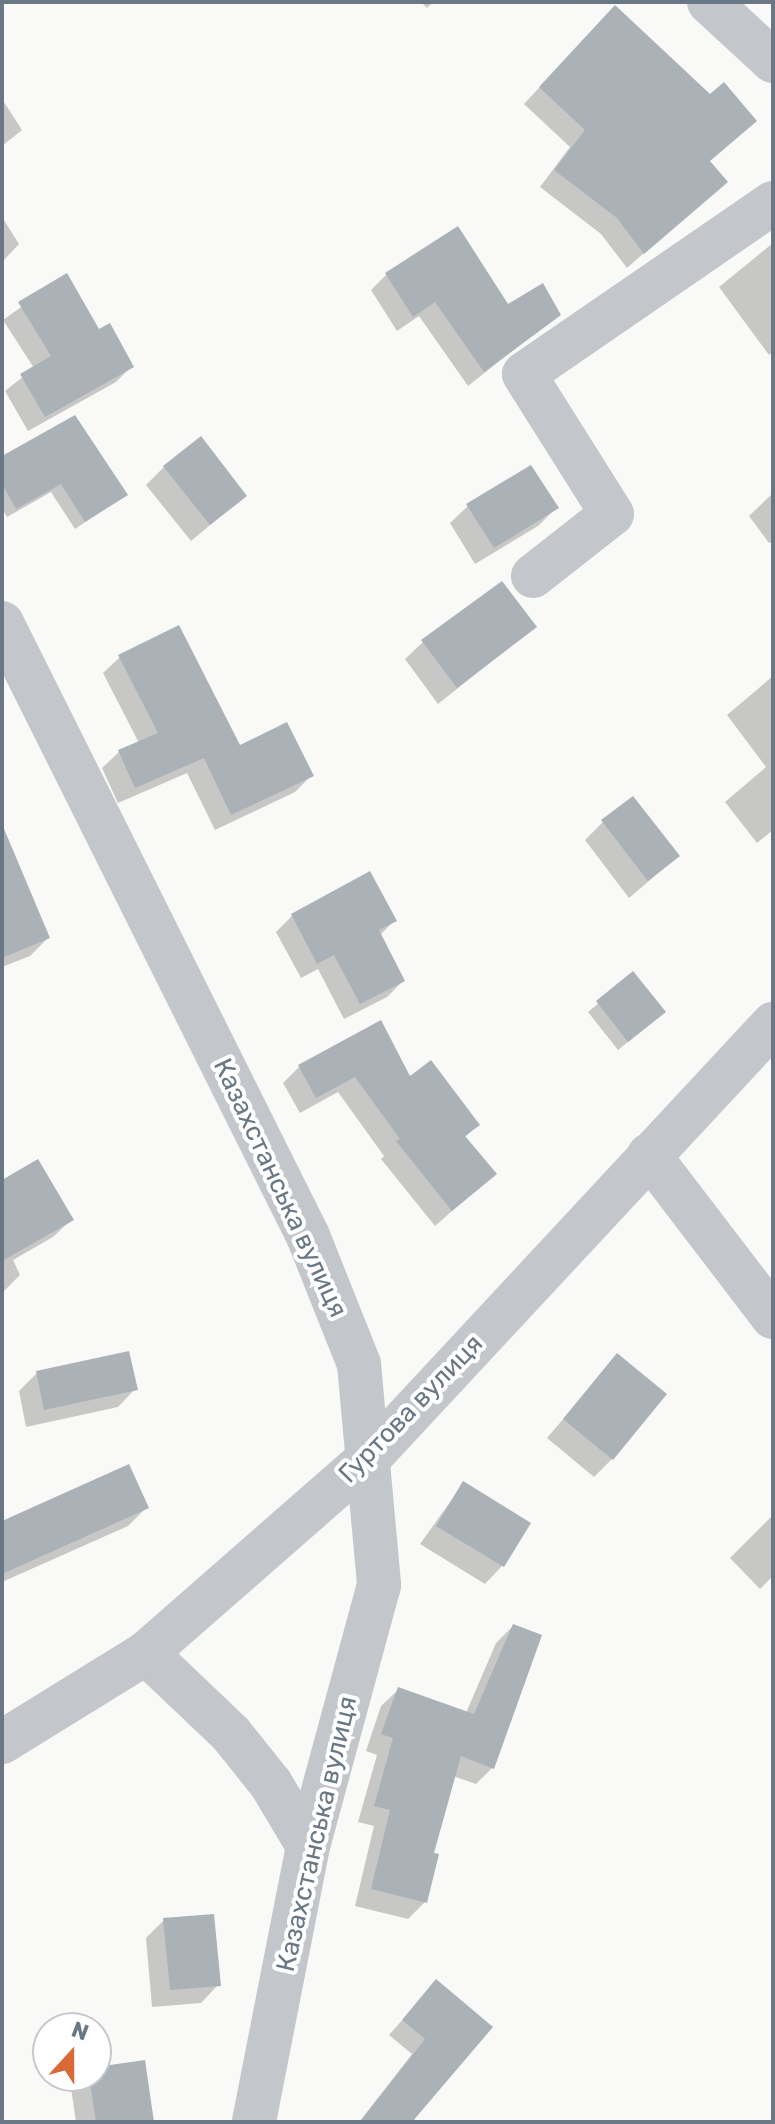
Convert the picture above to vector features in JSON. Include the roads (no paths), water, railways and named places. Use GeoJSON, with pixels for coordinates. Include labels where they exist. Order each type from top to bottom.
{"type":"FeatureCollection","features":[{"type":"Feature","properties":{"kind":"street"},"geometry":{"type":"LineString","coordinates":[[709,2],[773,61]]}},
{"type":"Feature","properties":{"kind":"street"},"geometry":{"type":"LineString","coordinates":[[533,576],[612,514],[524,374],[773,203]]}},
{"type":"Feature","properties":{"kind":"street","name":"Казахстанська вулиця"},"geometry":{"type":"LineString","coordinates":[[2,623],[308,1236],[359,1364],[370,1457],[379,1585],[308,1846],[254,2122]]}},
{"type":"Feature","properties":{"kind":"street","name":"Гуртова вулиця"},"geometry":{"type":"LineString","coordinates":[[2,1742],[146,1653],[370,1457],[773,1024]]}},
{"type":"Feature","properties":{"kind":"street"},"geometry":{"type":"LineString","coordinates":[[649,1155],[773,1317]]}},
{"type":"Feature","properties":{"kind":"street"},"geometry":{"type":"LineString","coordinates":[[146,1653],[231,1734],[271,1784],[308,1846]]}}]}
